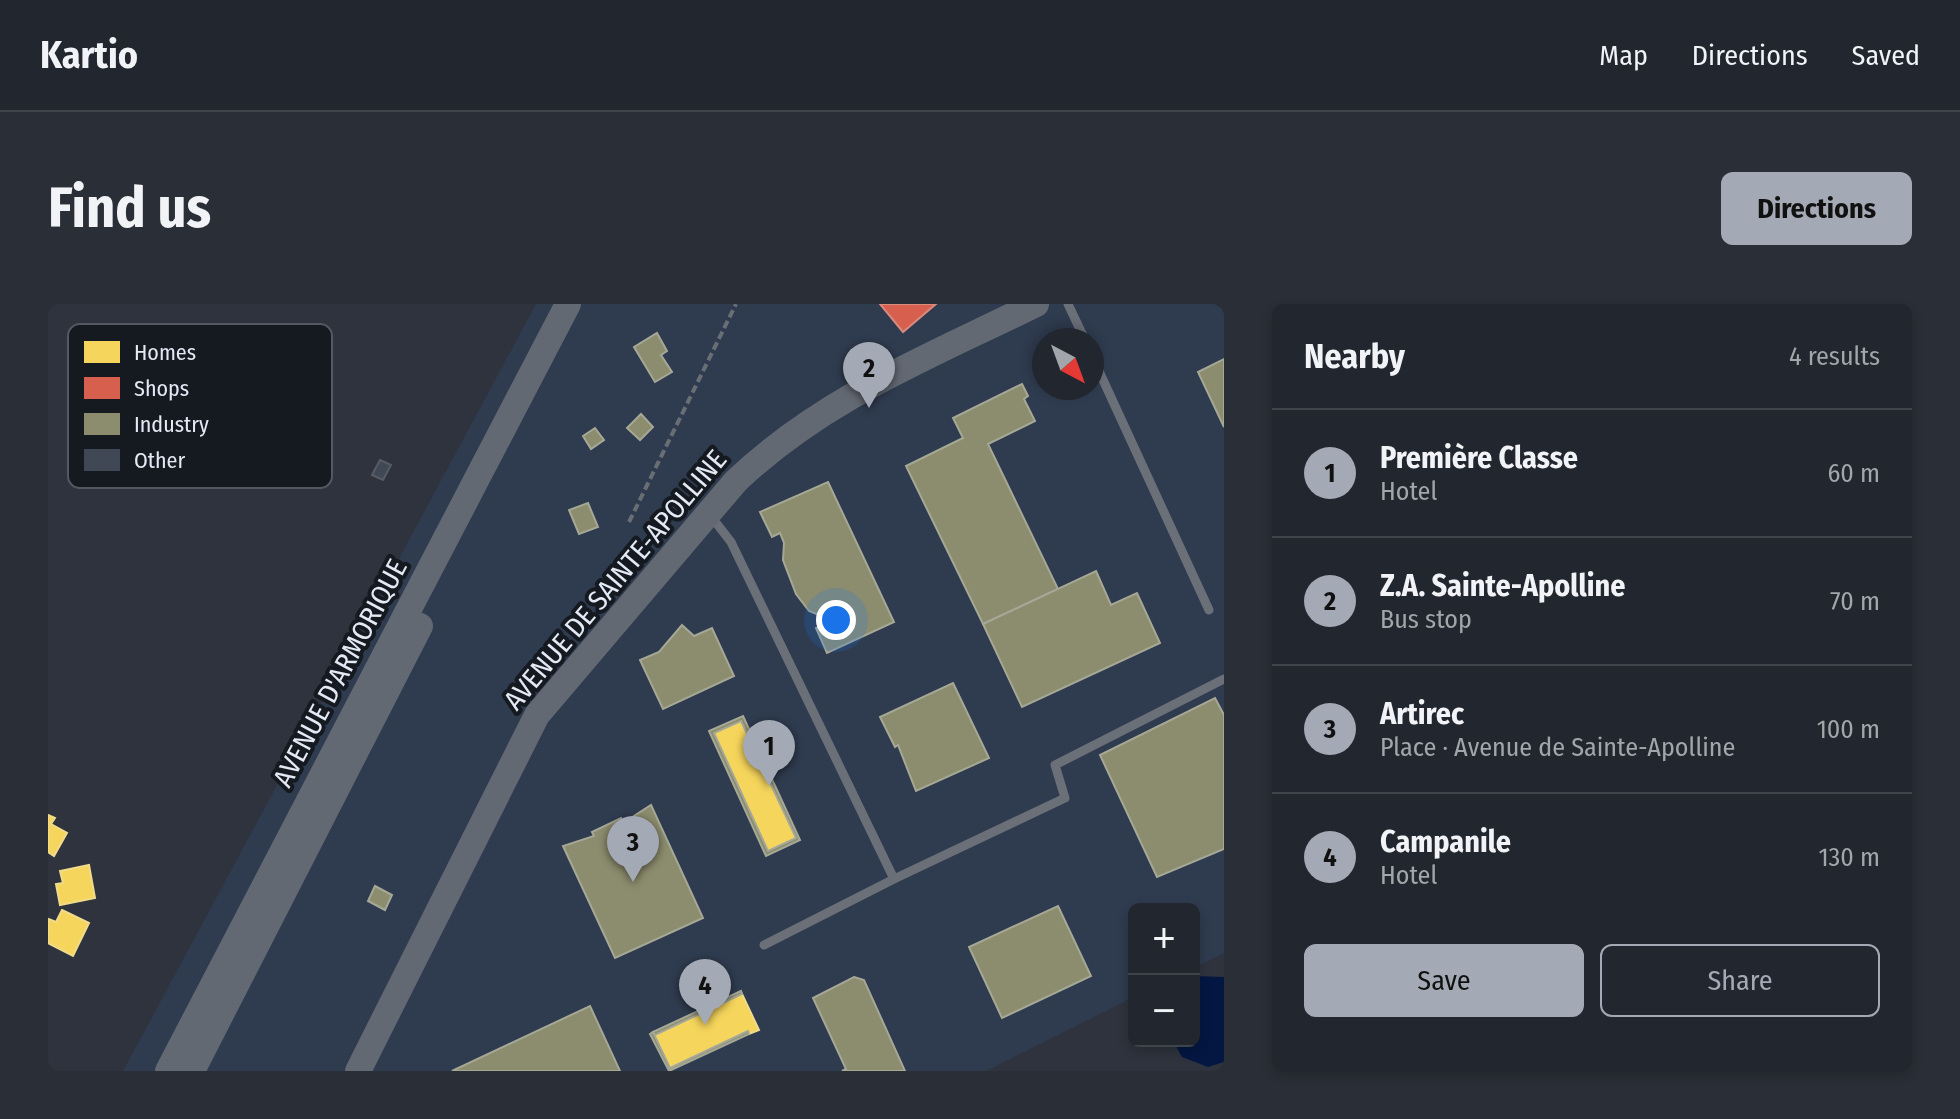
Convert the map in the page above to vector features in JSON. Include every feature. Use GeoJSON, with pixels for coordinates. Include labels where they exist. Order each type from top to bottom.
{"type":"FeatureCollection","features":[{"type":"Feature","properties":{"kind":"main road","name":"AVENUE D'ARMORIQUE"},"geometry":{"type":"LineString","coordinates":[[168,1071],[568,304]]}},
{"type":"Feature","properties":{"kind":"main road","name":"AVENUE D'ARMORIQUE"},"geometry":{"type":"LineString","coordinates":[[192,1071],[586,304]]}},
{"type":"Feature","properties":{"kind":"main road","name":"AVENUE DE SAINTE-APOLLINE"},"geometry":{"type":"LineString","coordinates":[[358,1071],[537,715],[708,513],[765,454],[825,409],[1029,306]]}},
{"type":"Feature","properties":{"kind":"lane"},"geometry":{"type":"LineString","coordinates":[[1068,304],[1079,328]]}},
{"type":"Feature","properties":{"kind":"lane"},"geometry":{"type":"LineString","coordinates":[[1104,382],[1209,610]]}},
{"type":"Feature","properties":{"kind":"lane"},"geometry":{"type":"LineString","coordinates":[[708,513],[731,542],[894,879]]}},
{"type":"Feature","properties":{"kind":"lane"},"geometry":{"type":"LineString","coordinates":[[764,945],[1065,798],[1055,765],[1224,679]]}},
{"type":"Feature","properties":{"kind":"path"},"geometry":{"type":"LineString","coordinates":[[629,522],[736,304]]}},
{"type":"Feature","properties":{"kind":"shaded area"},"geometry":{"type":"Polygon","coordinates":[[[536,304],[1224,304],[1224,953],[1200,965],[1200,903],[1128,903],[1128,1000],[986,1071],[123,1071],[536,304]]]}},
{"type":"Feature","properties":{"kind":"water"},"geometry":{"type":"Polygon","coordinates":[[[1200,976],[1224,977],[1224,1062],[1208,1067],[1182,1057],[1176,1047],[1200,1047],[1200,976]]]}},
{"type":"Feature","properties":{"kind":"building: Homes"},"geometry":{"type":"Polygon","coordinates":[[[741,721],[796,838],[768,851],[714,733],[741,721]]]}},
{"type":"Feature","properties":{"kind":"building: Homes"},"geometry":{"type":"Polygon","coordinates":[[[48,815],[55,818],[51,824],[67,833],[54,856],[48,852],[48,815]]]}},
{"type":"Feature","properties":{"kind":"building: Homes"},"geometry":{"type":"Polygon","coordinates":[[[89,865],[95,898],[60,905],[56,884],[63,883],[60,871],[89,865]]]}},
{"type":"Feature","properties":{"kind":"building: Homes"},"geometry":{"type":"Polygon","coordinates":[[[62,910],[89,923],[73,956],[48,943],[49,919],[56,922],[62,910]]]}},
{"type":"Feature","properties":{"kind":"building: Homes"},"geometry":{"type":"Polygon","coordinates":[[[742,994],[759,1030],[749,1034],[748,1031],[670,1068],[655,1035],[742,994]]]}},
{"type":"Feature","properties":{"kind":"building: Shops"},"geometry":{"type":"Polygon","coordinates":[[[880,304],[936,304],[903,332],[880,304]]]}},
{"type":"Feature","properties":{"kind":"building: Industry"},"geometry":{"type":"Polygon","coordinates":[[[657,333],[667,351],[661,355],[672,372],[655,382],[634,347],[657,333]]]}},
{"type":"Feature","properties":{"kind":"building: Industry"},"geometry":{"type":"Polygon","coordinates":[[[1224,359],[1224,427],[1198,372],[1224,359]]]}},
{"type":"Feature","properties":{"kind":"building: Industry"},"geometry":{"type":"Polygon","coordinates":[[[1022,384],[1028,396],[1024,399],[1035,421],[988,444],[1058,589],[983,624],[906,466],[963,438],[953,418],[1022,384]]]}},
{"type":"Feature","properties":{"kind":"building: Industry"},"geometry":{"type":"Polygon","coordinates":[[[641,414],[653,427],[640,440],[627,428],[641,414]]]}},
{"type":"Feature","properties":{"kind":"building: Industry"},"geometry":{"type":"Polygon","coordinates":[[[595,428],[604,440],[591,449],[583,436],[595,428]]]}},
{"type":"Feature","properties":{"kind":"building: Industry"},"geometry":{"type":"Polygon","coordinates":[[[828,482],[894,622],[827,653],[816,628],[824,625],[819,615],[809,611],[796,594],[783,560],[784,543],[780,533],[772,537],[760,512],[828,482]]]}},
{"type":"Feature","properties":{"kind":"building: Industry"},"geometry":{"type":"Polygon","coordinates":[[[588,503],[598,527],[579,534],[569,510],[588,503]]]}},
{"type":"Feature","properties":{"kind":"building: Industry"},"geometry":{"type":"Polygon","coordinates":[[[1096,571],[1111,605],[1137,593],[1160,643],[1022,707],[983,624],[1096,571]]]}},
{"type":"Feature","properties":{"kind":"building: Industry"},"geometry":{"type":"Polygon","coordinates":[[[682,625],[694,636],[712,628],[734,676],[663,709],[640,660],[659,652],[682,625]]]}},
{"type":"Feature","properties":{"kind":"building: Industry"},"geometry":{"type":"Polygon","coordinates":[[[953,683],[989,758],[916,791],[898,745],[895,747],[880,717],[953,683]]]}},
{"type":"Feature","properties":{"kind":"building: Industry"},"geometry":{"type":"Polygon","coordinates":[[[1215,698],[1224,715],[1224,849],[1157,877],[1100,755],[1215,698]]]}},
{"type":"Feature","properties":{"kind":"building: Industry"},"geometry":{"type":"Polygon","coordinates":[[[743,716],[800,840],[766,856],[709,731],[743,716]],[[741,721],[714,733],[768,851],[796,838],[741,721]]]}},
{"type":"Feature","properties":{"kind":"building: Industry"},"geometry":{"type":"Polygon","coordinates":[[[651,805],[703,918],[615,958],[563,846],[594,836],[592,832],[621,818],[623,823],[651,805]]]}},
{"type":"Feature","properties":{"kind":"building: Industry"},"geometry":{"type":"Polygon","coordinates":[[[375,886],[392,895],[385,910],[368,901],[375,886]]]}},
{"type":"Feature","properties":{"kind":"building: Industry"},"geometry":{"type":"Polygon","coordinates":[[[1058,906],[1091,976],[1002,1018],[969,947],[1058,906]]]}},
{"type":"Feature","properties":{"kind":"building: Industry"},"geometry":{"type":"Polygon","coordinates":[[[854,977],[864,980],[905,1071],[842,1071],[846,1069],[813,998],[854,977]]]}},
{"type":"Feature","properties":{"kind":"building: Industry"},"geometry":{"type":"Polygon","coordinates":[[[741,991],[742,994],[655,1035],[653,1032],[741,991]]]}},
{"type":"Feature","properties":{"kind":"building: Industry"},"geometry":{"type":"Polygon","coordinates":[[[590,1006],[620,1071],[452,1071],[590,1006]]]}},
{"type":"Feature","properties":{"kind":"building: Industry"},"geometry":{"type":"Polygon","coordinates":[[[748,1031],[749,1034],[669,1071],[650,1034],[653,1032],[670,1068],[748,1031]]]}},
{"type":"Feature","properties":{"kind":"building: Other"},"geometry":{"type":"Polygon","coordinates":[[[380,460],[391,465],[383,480],[372,475],[380,460]]]}},
{"type":"Feature","properties":{"kind":"place","name":"Z.A. Sainte-Apolline"},"geometry":{"type":"Point","coordinates":[869,408]}},
{"type":"Feature","properties":{"kind":"place","name":"Première Classe"},"geometry":{"type":"Point","coordinates":[769,786]}},
{"type":"Feature","properties":{"kind":"place","name":"Artirec"},"geometry":{"type":"Point","coordinates":[633,882]}},
{"type":"Feature","properties":{"kind":"place","name":"Campanile"},"geometry":{"type":"Point","coordinates":[705,1025]}}]}
